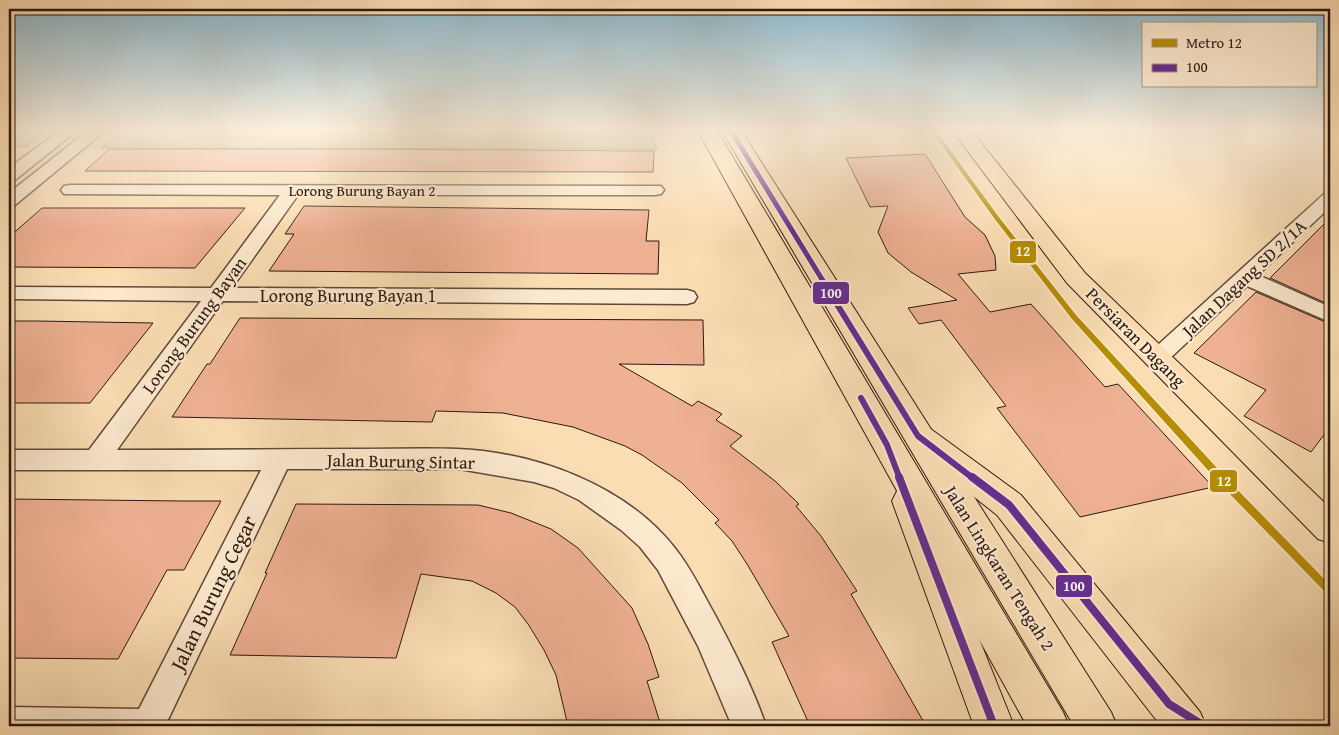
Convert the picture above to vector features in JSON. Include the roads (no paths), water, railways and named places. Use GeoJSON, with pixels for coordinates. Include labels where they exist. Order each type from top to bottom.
{"type":"FeatureCollection","features":[{"type":"Feature","properties":{"kind":"main road","name":"Jalan Lingkaran Tengah 2"},"geometry":{"type":"LineString","coordinates":[[728,163],[903,440],[1097,726]]}},
{"type":"Feature","properties":{"kind":"main road","name":"Jalan Lingkaran Tengah 2"},"geometry":{"type":"LineString","coordinates":[[749,163],[903,440],[1049,726]]}},
{"type":"Feature","properties":{"kind":"main road","name":"Persiaran Dagang"},"geometry":{"type":"LineString","coordinates":[[987,163],[1076,278],[1330,529]]}},
{"type":"Feature","properties":{"kind":"main road"},"geometry":{"type":"LineString","coordinates":[[903,440],[1009,505],[1177,715],[1204,726]]}},
{"type":"Feature","properties":{"kind":"main road"},"geometry":{"type":"LineString","coordinates":[[903,440],[994,726]]}},
{"type":"Feature","properties":{"kind":"street"},"geometry":{"type":"LineString","coordinates":[[9,176],[26,163]]}},
{"type":"Feature","properties":{"kind":"street"},"geometry":{"type":"LineString","coordinates":[[9,201],[57,163]]}},
{"type":"Feature","properties":{"kind":"street","name":"Lorong Burung Bayan 2"},"geometry":{"type":"LineString","coordinates":[[70,190],[655,190]]}},
{"type":"Feature","properties":{"kind":"street","name":"Lorong Burung Bayan"},"geometry":{"type":"LineString","coordinates":[[96,460],[293,190]]}},
{"type":"Feature","properties":{"kind":"street","name":"Jalan Dagang SD 2/1A"},"geometry":{"type":"LineString","coordinates":[[1158,358],[1330,198]]}},
{"type":"Feature","properties":{"kind":"street"},"geometry":{"type":"LineString","coordinates":[[1245,277],[1330,315]]}},
{"type":"Feature","properties":{"kind":"street","name":"Lorong Burung Bayan 1"},"geometry":{"type":"LineString","coordinates":[[9,293],[687,297]]}},
{"type":"Feature","properties":{"kind":"street","name":"Jalan Burung Sintar"},"geometry":{"type":"LineString","coordinates":[[9,460],[459,459],[521,468],[550,477],[584,491],[606,504],[633,524],[658,548],[674,570],[709,634],[739,698],[749,726]]}},
{"type":"Feature","properties":{"kind":"street","name":"Jalan Burung Cegar"},"geometry":{"type":"LineString","coordinates":[[147,726],[279,460]]}},
{"type":"Feature","properties":{"kind":"street"},"geometry":{"type":"LineString","coordinates":[[9,724],[147,726]]}},
{"type":"Feature","properties":{"kind":"metro line","name":"12"},"geometry":{"type":"LineString","coordinates":[[957,163],[1074,317],[1227,485],[1330,591]]}}]}
